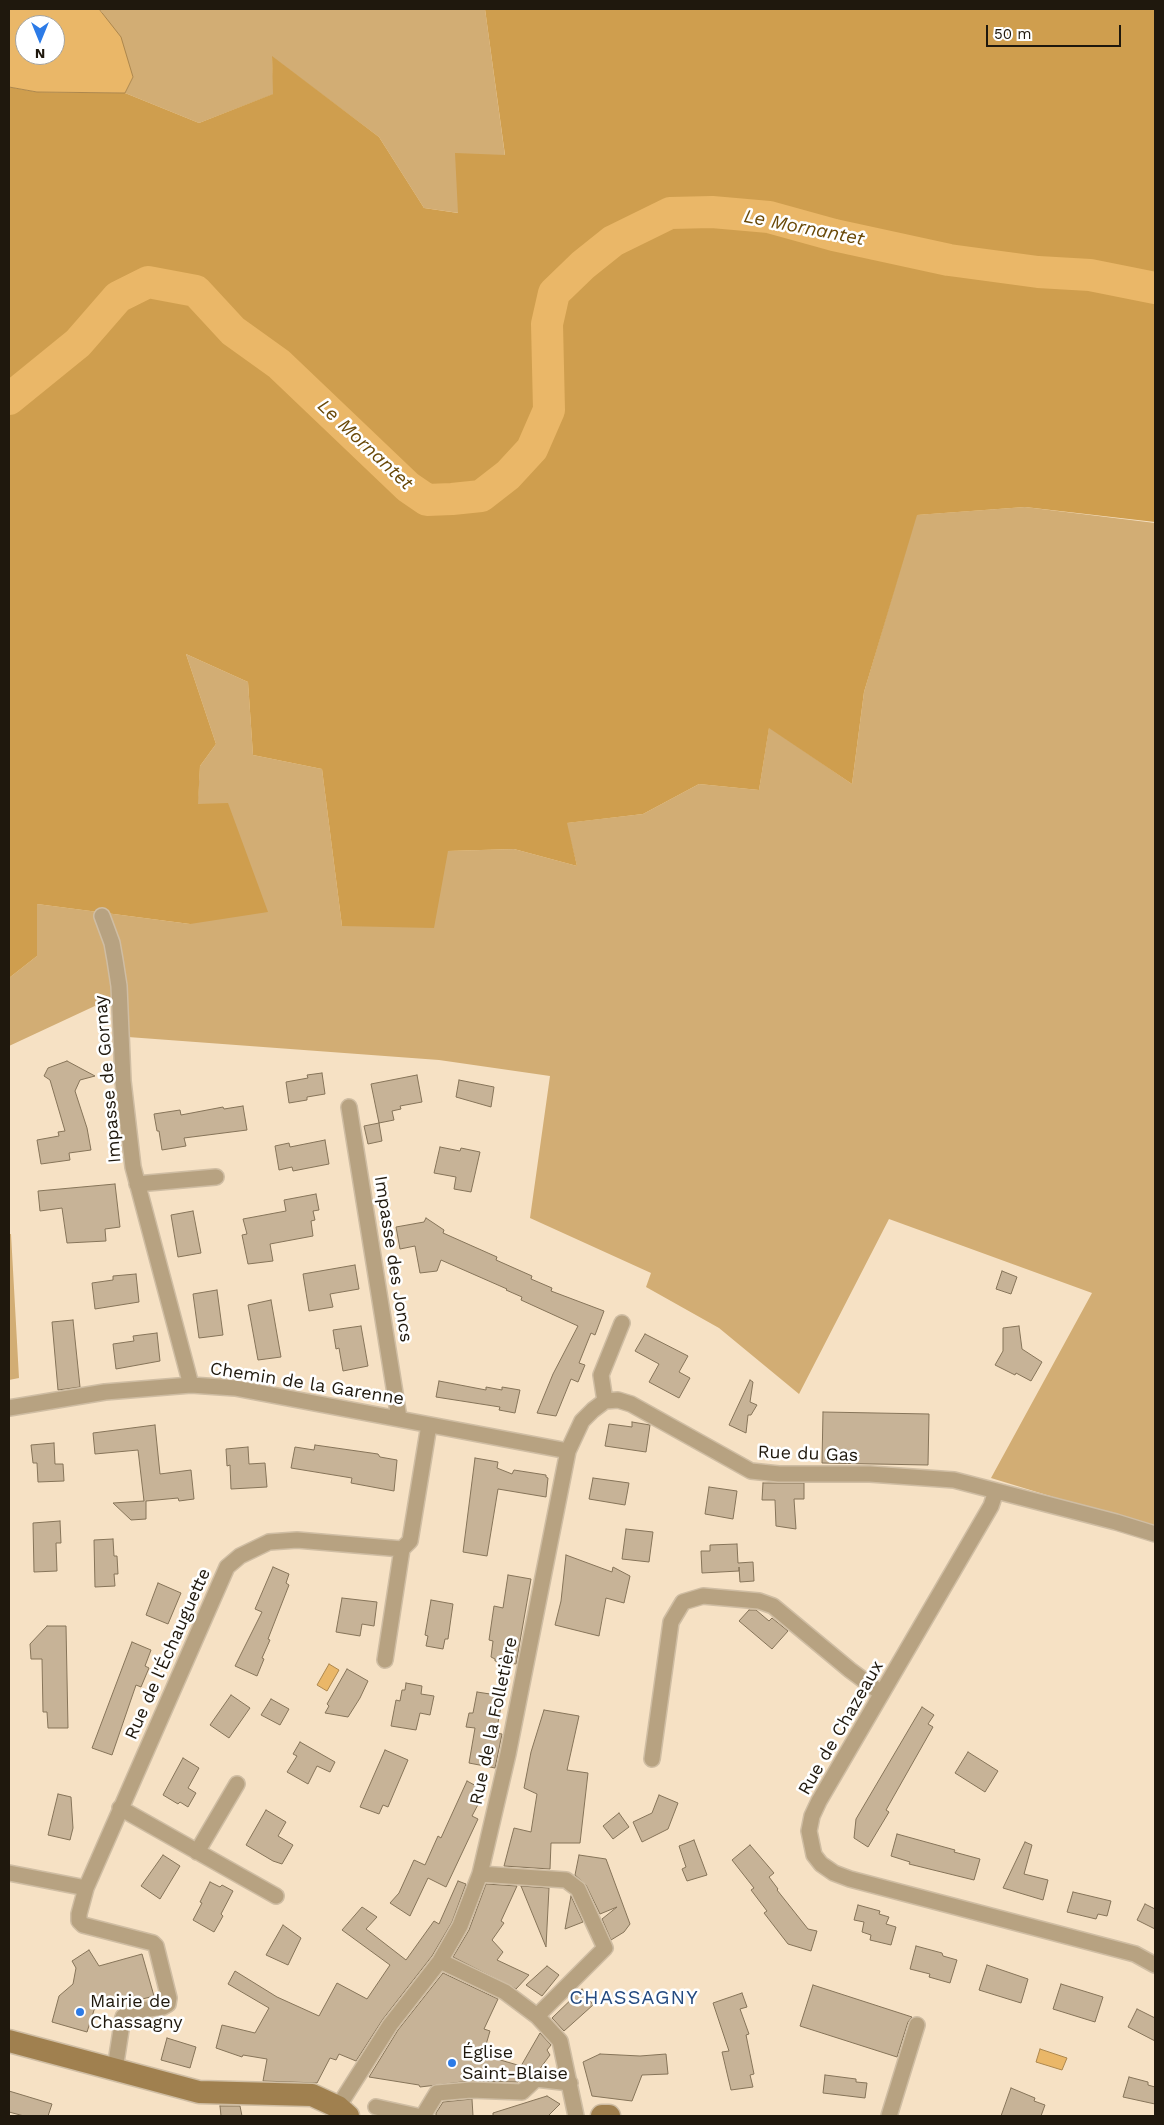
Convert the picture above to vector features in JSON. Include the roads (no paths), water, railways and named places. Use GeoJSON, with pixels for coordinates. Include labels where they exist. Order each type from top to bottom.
{"type":"FeatureCollection","features":[{"type":"Feature","properties":{"kind":"street","name":"Impasse de Gornay"},"geometry":{"type":"LineString","coordinates":[[102,916],[116,960],[123,1081],[137,1184],[191,1385]]}},
{"type":"Feature","properties":{"kind":"street","name":"Impasse des Joncs"},"geometry":{"type":"LineString","coordinates":[[349,1107],[400,1418]]}},
{"type":"Feature","properties":{"kind":"street"},"geometry":{"type":"LineString","coordinates":[[137,1184],[216,1177]]}},
{"type":"Feature","properties":{"kind":"street"},"geometry":{"type":"LineString","coordinates":[[605,1401],[601,1376],[622,1323]]}},
{"type":"Feature","properties":{"kind":"street","name":"Chemin de la Garenne"},"geometry":{"type":"LineString","coordinates":[[9,1408],[105,1392],[191,1385],[235,1388],[568,1451]]}},
{"type":"Feature","properties":{"kind":"street","name":"Rue du Gas"},"geometry":{"type":"LineString","coordinates":[[605,1401],[618,1400],[631,1404],[751,1471],[779,1474],[870,1474],[954,1480],[1155,1534]]}},
{"type":"Feature","properties":{"kind":"street","name":"Rue de la Folletière"},"geometry":{"type":"LineString","coordinates":[[343,2111],[390,2025],[440,1961],[460,1926],[480,1874],[508,1754],[568,1451],[582,1421],[605,1401]]}},
{"type":"Feature","properties":{"kind":"street"},"geometry":{"type":"LineString","coordinates":[[385,1660],[402,1549],[410,1541],[430,1425]]}},
{"type":"Feature","properties":{"kind":"street","name":"Rue de Chazeaux"},"geometry":{"type":"LineString","coordinates":[[996,1491],[990,1506],[819,1800],[812,1816],[810,1831],[814,1855],[821,1864],[834,1873],[850,1879],[1135,1954],[1155,1965]]}},
{"type":"Feature","properties":{"kind":"street","name":"Rue de l'Échauguette"},"geometry":{"type":"LineString","coordinates":[[115,2069],[124,2017],[128,2012],[163,2007],[168,2004],[170,1998],[154,1943],[83,1925],[79,1921],[79,1914],[86,1888],[120,1808],[227,1567],[240,1556],[269,1542],[306,1541],[402,1549]]}},
{"type":"Feature","properties":{"kind":"street"},"geometry":{"type":"LineString","coordinates":[[652,1759],[672,1622],[683,1602],[703,1596],[759,1601],[773,1606],[850,1670],[881,1693]]}},
{"type":"Feature","properties":{"kind":"street"},"geometry":{"type":"LineString","coordinates":[[197,1852],[237,1784]]}},
{"type":"Feature","properties":{"kind":"street"},"geometry":{"type":"LineString","coordinates":[[120,1808],[276,1896]]}},
{"type":"Feature","properties":{"kind":"street"},"geometry":{"type":"LineString","coordinates":[[9,1873],[86,1888]]}},
{"type":"Feature","properties":{"kind":"street"},"geometry":{"type":"LineString","coordinates":[[480,1874],[566,1880],[578,1889],[605,1948],[537,2016]]}},
{"type":"Feature","properties":{"kind":"street"},"geometry":{"type":"LineString","coordinates":[[440,1961],[505,1992],[537,2016],[560,2041],[576,2116]]}},
{"type":"Feature","properties":{"kind":"street"},"geometry":{"type":"LineString","coordinates":[[889,2116],[917,2025]]}},
{"type":"Feature","properties":{"kind":"street"},"geometry":{"type":"LineString","coordinates":[[9,2041],[199,2092],[312,2095],[343,2111]]}},
{"type":"Feature","properties":{"kind":"street"},"geometry":{"type":"LineString","coordinates":[[423,2116],[438,2093],[472,2090],[522,2092],[536,2080],[570,2083]]}},
{"type":"Feature","properties":{"kind":"street"},"geometry":{"type":"LineString","coordinates":[[376,2107],[417,2116]]}},
{"type":"Feature","properties":{"kind":"street"},"geometry":{"type":"LineString","coordinates":[[602,2116],[609,2116]]}},
{"type":"Feature","properties":{"kind":"waterway","name":"Le Mornantet"},"geometry":{"type":"LineString","coordinates":[[9,399],[78,343],[118,297],[148,282],[196,291],[233,331],[279,364],[408,487],[427,500],[452,499],[481,496],[508,475],[532,449],[549,410],[547,324],[554,293],[583,265],[613,241],[670,213],[712,212],[769,217],[834,235],[949,260],[1038,272],[1090,275],[1155,288]]}},
{"type":"Feature","properties":{"kind":"place","name":"Mairie de Chassagny"},"geometry":{"type":"Point","coordinates":[80,2012]}},
{"type":"Feature","properties":{"kind":"place","name":"Église Saint-Blaise"},"geometry":{"type":"Point","coordinates":[452,2063]}},
{"type":"Feature","properties":{"kind":"district","name":"CHASSAGNY"},"geometry":{"type":"Point","coordinates":[634,1998]}}]}
